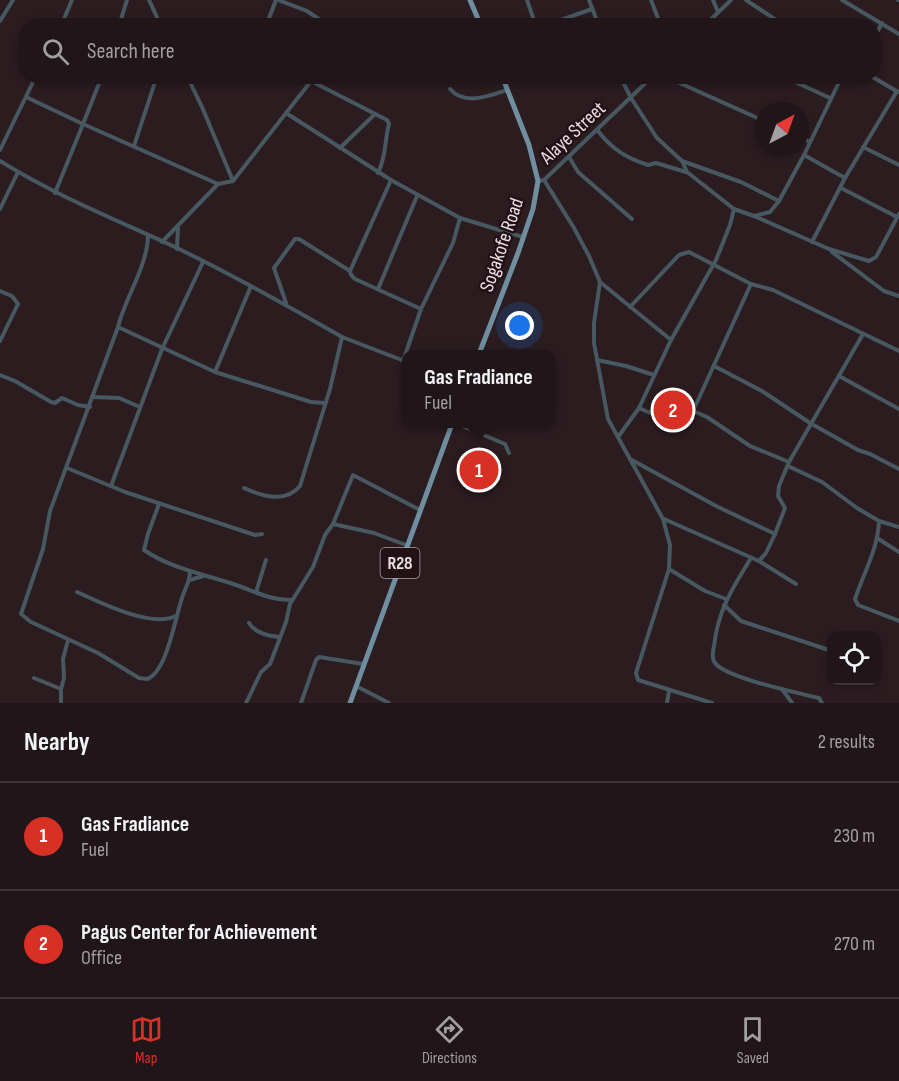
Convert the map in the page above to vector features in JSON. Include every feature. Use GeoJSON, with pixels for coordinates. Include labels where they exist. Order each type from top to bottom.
{"type":"FeatureCollection","features":[{"type":"Feature","properties":{"kind":"main road"},"geometry":{"type":"LineString","coordinates":[[470,0],[478,18]]}},
{"type":"Feature","properties":{"kind":"main road","name":"Sogakofe Road"},"geometry":{"type":"LineString","coordinates":[[481,350],[523,237],[541,181],[506,84]]}},
{"type":"Feature","properties":{"kind":"main road","name":"R28"},"geometry":{"type":"LineString","coordinates":[[350,703],[450,428]]}},
{"type":"Feature","properties":{"kind":"street"},"geometry":{"type":"LineString","coordinates":[[0,21],[13,0]]}},
{"type":"Feature","properties":{"kind":"street"},"geometry":{"type":"LineString","coordinates":[[64,18],[72,0]]}},
{"type":"Feature","properties":{"kind":"street"},"geometry":{"type":"LineString","coordinates":[[121,18],[127,0]]}},
{"type":"Feature","properties":{"kind":"street"},"geometry":{"type":"LineString","coordinates":[[149,0],[158,18]]}},
{"type":"Feature","properties":{"kind":"street"},"geometry":{"type":"LineString","coordinates":[[269,18],[277,0],[307,11],[317,18]]}},
{"type":"Feature","properties":{"kind":"street"},"geometry":{"type":"LineString","coordinates":[[527,0],[534,18]]}},
{"type":"Feature","properties":{"kind":"street"},"geometry":{"type":"LineString","coordinates":[[589,0],[596,18]]}},
{"type":"Feature","properties":{"kind":"street"},"geometry":{"type":"LineString","coordinates":[[651,0],[658,18]]}},
{"type":"Feature","properties":{"kind":"street"},"geometry":{"type":"LineString","coordinates":[[713,0],[718,12]]}},
{"type":"Feature","properties":{"kind":"street"},"geometry":{"type":"LineString","coordinates":[[712,18],[731,0]]}},
{"type":"Feature","properties":{"kind":"street"},"geometry":{"type":"LineString","coordinates":[[746,0],[772,18]]}},
{"type":"Feature","properties":{"kind":"street"},"geometry":{"type":"LineString","coordinates":[[842,0],[872,18]]}},
{"type":"Feature","properties":{"kind":"street"},"geometry":{"type":"LineString","coordinates":[[567,18],[592,9]]}},
{"type":"Feature","properties":{"kind":"street"},"geometry":{"type":"LineString","coordinates":[[882,24],[899,34]]}},
{"type":"Feature","properties":{"kind":"street"},"geometry":{"type":"LineString","coordinates":[[812,242],[845,177],[898,92],[881,82]]}},
{"type":"Feature","properties":{"kind":"street"},"geometry":{"type":"LineString","coordinates":[[0,150],[32,84]]}},
{"type":"Feature","properties":{"kind":"street"},"geometry":{"type":"LineString","coordinates":[[55,193],[99,84]]}},
{"type":"Feature","properties":{"kind":"street"},"geometry":{"type":"LineString","coordinates":[[134,146],[154,84]]}},
{"type":"Feature","properties":{"kind":"street"},"geometry":{"type":"LineString","coordinates":[[191,84],[233,181]]}},
{"type":"Feature","properties":{"kind":"street"},"geometry":{"type":"LineString","coordinates":[[26,97],[218,184],[233,181],[309,84]]}},
{"type":"Feature","properties":{"kind":"street"},"geometry":{"type":"LineString","coordinates":[[317,84],[387,120],[389,124],[386,135],[386,156],[378,173]]}},
{"type":"Feature","properties":{"kind":"street"},"geometry":{"type":"LineString","coordinates":[[624,84],[657,138],[682,161],[687,172]]}},
{"type":"Feature","properties":{"kind":"street","name":"Alaye Street"},"geometry":{"type":"LineString","coordinates":[[541,181],[598,131],[645,84]]}},
{"type":"Feature","properties":{"kind":"street"},"geometry":{"type":"LineString","coordinates":[[682,84],[755,117]]}},
{"type":"Feature","properties":{"kind":"street"},"geometry":{"type":"LineString","coordinates":[[799,84],[830,98]]}},
{"type":"Feature","properties":{"kind":"street"},"geometry":{"type":"LineString","coordinates":[[810,142],[838,84]]}},
{"type":"Feature","properties":{"kind":"street"},"geometry":{"type":"LineString","coordinates":[[450,89],[459,97],[479,98],[508,89]]}},
{"type":"Feature","properties":{"kind":"street"},"geometry":{"type":"LineString","coordinates":[[286,113],[378,173],[460,218],[523,237]]}},
{"type":"Feature","properties":{"kind":"street"},"geometry":{"type":"LineString","coordinates":[[340,148],[375,114]]}},
{"type":"Feature","properties":{"kind":"street"},"geometry":{"type":"LineString","coordinates":[[598,131],[618,153],[648,165],[656,163],[687,172],[734,209],[829,249],[869,261],[873,260],[898,216],[840,188]]}},
{"type":"Feature","properties":{"kind":"street"},"geometry":{"type":"LineString","coordinates":[[863,147],[899,165]]}},
{"type":"Feature","properties":{"kind":"street"},"geometry":{"type":"LineString","coordinates":[[754,216],[770,212],[779,201],[803,156]]}},
{"type":"Feature","properties":{"kind":"street"},"geometry":{"type":"LineString","coordinates":[[808,156],[845,177]]}},
{"type":"Feature","properties":{"kind":"street"},"geometry":{"type":"LineString","coordinates":[[569,157],[578,172],[632,219]]}},
{"type":"Feature","properties":{"kind":"street"},"geometry":{"type":"LineString","coordinates":[[0,161],[55,193],[161,241],[286,304],[342,337],[402,360]]}},
{"type":"Feature","properties":{"kind":"street"},"geometry":{"type":"LineString","coordinates":[[682,161],[741,182],[779,201]]}},
{"type":"Feature","properties":{"kind":"street"},"geometry":{"type":"LineString","coordinates":[[0,209],[18,172]]}},
{"type":"Feature","properties":{"kind":"street"},"geometry":{"type":"LineString","coordinates":[[350,271],[391,180]]}},
{"type":"Feature","properties":{"kind":"street"},"geometry":{"type":"LineString","coordinates":[[541,181],[574,228],[600,282],[671,340]]}},
{"type":"Feature","properties":{"kind":"street"},"geometry":{"type":"LineString","coordinates":[[148,249],[178,227],[218,184]]}},
{"type":"Feature","properties":{"kind":"street"},"geometry":{"type":"LineString","coordinates":[[378,289],[417,195]]}},
{"type":"Feature","properties":{"kind":"street"},"geometry":{"type":"LineString","coordinates":[[617,437],[639,408],[671,340],[713,266],[734,209]]}},
{"type":"Feature","properties":{"kind":"street"},"geometry":{"type":"LineString","coordinates":[[408,350],[421,309],[453,243],[460,218]]}},
{"type":"Feature","properties":{"kind":"street"},"geometry":{"type":"LineString","coordinates":[[177,249],[178,227]]}},
{"type":"Feature","properties":{"kind":"street"},"geometry":{"type":"LineString","coordinates":[[148,235],[148,249],[124,305],[90,407],[50,511],[43,549],[21,614],[31,622],[98,653],[139,678],[147,680],[156,673],[167,648],[182,597],[190,580],[190,571]]}},
{"type":"Feature","properties":{"kind":"street"},"geometry":{"type":"LineString","coordinates":[[286,304],[274,268],[295,239],[350,271],[355,279],[421,309]]}},
{"type":"Feature","properties":{"kind":"street"},"geometry":{"type":"LineString","coordinates":[[829,249],[884,291],[899,296]]}},
{"type":"Feature","properties":{"kind":"street"},"geometry":{"type":"LineString","coordinates":[[630,306],[685,251],[751,284],[773,290],[899,351]]}},
{"type":"Feature","properties":{"kind":"street"},"geometry":{"type":"LineString","coordinates":[[111,486],[162,349],[203,262]]}},
{"type":"Feature","properties":{"kind":"street"},"geometry":{"type":"LineString","coordinates":[[600,282],[594,323],[594,343],[608,419],[663,519],[670,545],[669,569],[636,674],[638,680],[712,703]]}},
{"type":"Feature","properties":{"kind":"street"},"geometry":{"type":"LineString","coordinates":[[639,408],[682,427],[693,411],[751,284]]}},
{"type":"Feature","properties":{"kind":"street"},"geometry":{"type":"LineString","coordinates":[[214,372],[251,286]]}},
{"type":"Feature","properties":{"kind":"street"},"geometry":{"type":"LineString","coordinates":[[0,291],[12,296],[18,304],[0,341]]}},
{"type":"Feature","properties":{"kind":"street"},"geometry":{"type":"LineString","coordinates":[[118,327],[214,372],[311,402],[325,403]]}},
{"type":"Feature","properties":{"kind":"street"},"geometry":{"type":"LineString","coordinates":[[759,561],[775,534],[785,508],[778,496],[779,486],[789,464],[810,423],[863,334]]}},
{"type":"Feature","properties":{"kind":"street"},"geometry":{"type":"LineString","coordinates":[[243,488],[281,498],[298,489],[330,389],[342,337]]}},
{"type":"Feature","properties":{"kind":"street"},"geometry":{"type":"LineString","coordinates":[[597,360],[654,375]]}},
{"type":"Feature","properties":{"kind":"street"},"geometry":{"type":"LineString","coordinates":[[714,366],[762,391],[810,423],[858,450],[899,469]]}},
{"type":"Feature","properties":{"kind":"street"},"geometry":{"type":"LineString","coordinates":[[0,375],[51,402],[55,403],[62,398],[90,407]]}},
{"type":"Feature","properties":{"kind":"street"},"geometry":{"type":"LineString","coordinates":[[839,376],[899,409]]}},
{"type":"Feature","properties":{"kind":"street"},"geometry":{"type":"LineString","coordinates":[[92,397],[119,398],[140,407]]}},
{"type":"Feature","properties":{"kind":"street"},"geometry":{"type":"LineString","coordinates":[[693,411],[707,417],[750,446],[822,482],[879,521],[899,527]]}},
{"type":"Feature","properties":{"kind":"street"},"geometry":{"type":"LineString","coordinates":[[468,428],[505,444],[509,453]]}},
{"type":"Feature","properties":{"kind":"street"},"geometry":{"type":"LineString","coordinates":[[629,458],[718,507],[775,534]]}},
{"type":"Feature","properties":{"kind":"street"},"geometry":{"type":"LineString","coordinates":[[67,468],[159,504],[255,535],[262,534]]}},
{"type":"Feature","properties":{"kind":"street"},"geometry":{"type":"LineString","coordinates":[[246,703],[261,672],[270,664],[286,622],[291,600],[314,567],[325,535],[333,524],[353,475],[420,510]]}},
{"type":"Feature","properties":{"kind":"street"},"geometry":{"type":"LineString","coordinates":[[159,504],[143,547],[144,550],[190,571],[283,601],[291,600]]}},
{"type":"Feature","properties":{"kind":"street"},"geometry":{"type":"LineString","coordinates":[[663,519],[759,561],[796,584]]}},
{"type":"Feature","properties":{"kind":"street"},"geometry":{"type":"LineString","coordinates":[[879,521],[871,562],[855,598],[858,605],[899,621]]}},
{"type":"Feature","properties":{"kind":"street"},"geometry":{"type":"LineString","coordinates":[[333,524],[386,536],[406,545]]}},
{"type":"Feature","properties":{"kind":"street"},"geometry":{"type":"LineString","coordinates":[[877,538],[899,552]]}},
{"type":"Feature","properties":{"kind":"street"},"geometry":{"type":"LineString","coordinates":[[750,558],[724,602],[715,631],[712,657],[722,669],[782,689],[819,698],[822,703]]}},
{"type":"Feature","properties":{"kind":"street"},"geometry":{"type":"LineString","coordinates":[[256,592],[266,560]]}},
{"type":"Feature","properties":{"kind":"street"},"geometry":{"type":"LineString","coordinates":[[669,569],[724,602],[741,621],[827,650]]}},
{"type":"Feature","properties":{"kind":"street"},"geometry":{"type":"LineString","coordinates":[[190,580],[206,575]]}},
{"type":"Feature","properties":{"kind":"street"},"geometry":{"type":"LineString","coordinates":[[77,592],[138,616],[168,619],[177,615]]}},
{"type":"Feature","properties":{"kind":"street"},"geometry":{"type":"LineString","coordinates":[[249,623],[252,629],[279,638]]}},
{"type":"Feature","properties":{"kind":"street"},"geometry":{"type":"LineString","coordinates":[[61,703],[64,678],[63,659],[68,640]]}},
{"type":"Feature","properties":{"kind":"street"},"geometry":{"type":"LineString","coordinates":[[301,703],[319,657],[363,664]]}},
{"type":"Feature","properties":{"kind":"street"},"geometry":{"type":"LineString","coordinates":[[34,678],[61,689]]}},
{"type":"Feature","properties":{"kind":"street"},"geometry":{"type":"LineString","coordinates":[[355,686],[389,703]]}},
{"type":"Feature","properties":{"kind":"street"},"geometry":{"type":"LineString","coordinates":[[782,689],[792,703]]}},
{"type":"Feature","properties":{"kind":"street"},"geometry":{"type":"LineString","coordinates":[[667,703],[669,691]]}},
{"type":"Feature","properties":{"kind":"place","name":"Pagus Center for Achievement"},"geometry":{"type":"Point","coordinates":[673,410]}},
{"type":"Feature","properties":{"kind":"place","name":"Gas Fradiance"},"geometry":{"type":"Point","coordinates":[479,470]}}]}
